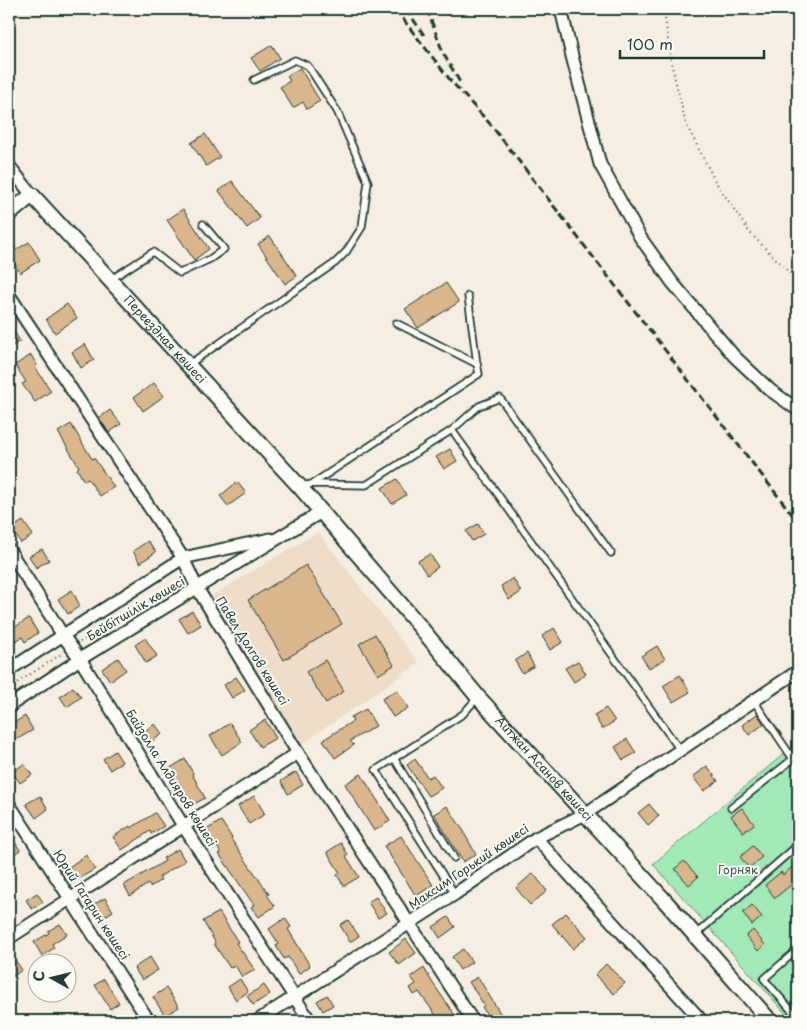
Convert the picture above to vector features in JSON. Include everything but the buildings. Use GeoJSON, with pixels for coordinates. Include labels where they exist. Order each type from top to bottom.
{"type":"FeatureCollection","features":[{"type":"Feature","properties":{"kind":"street"},"geometry":{"type":"LineString","coordinates":[[561,9],[600,164],[640,237],[672,282],[734,356],[770,390],[798,410]]}},
{"type":"Feature","properties":{"kind":"street","name":"Переездная көшесі"},"geometry":{"type":"LineString","coordinates":[[9,166],[32,195],[188,365],[306,485],[321,512]]}},
{"type":"Feature","properties":{"kind":"street"},"geometry":{"type":"LineString","coordinates":[[9,214],[32,195]]}},
{"type":"Feature","properties":{"kind":"street","name":"Павел Долгов көшесі"},"geometry":{"type":"LineString","coordinates":[[9,295],[183,558],[197,588],[298,753],[473,1021]]}},
{"type":"Feature","properties":{"kind":"street","name":"Бейбітшілік көшесі"},"geometry":{"type":"LineString","coordinates":[[9,706],[80,659],[321,512]]}},
{"type":"Feature","properties":{"kind":"street","name":"Айтжан Асанов көшесі"},"geometry":{"type":"LineString","coordinates":[[321,512],[478,697],[695,935],[770,1021]]}},
{"type":"Feature","properties":{"kind":"street","name":"Бейбітшілік көшесі"},"geometry":{"type":"LineString","coordinates":[[9,670],[62,634],[183,558],[278,537]]}},
{"type":"Feature","properties":{"kind":"street","name":"Байзолла Алдияров көшесі"},"geometry":{"type":"LineString","coordinates":[[9,550],[80,659],[184,827],[310,1021]]}},
{"type":"Feature","properties":{"kind":"street","name":"Максим Горький көшесі"},"geometry":{"type":"LineString","coordinates":[[257,1021],[455,894],[536,838],[585,814],[798,671]]}},
{"type":"Feature","properties":{"kind":"street"},"geometry":{"type":"LineString","coordinates":[[9,938],[298,753]]}},
{"type":"Feature","properties":{"kind":"street","name":"Юрий Гагарин көшесі"},"geometry":{"type":"LineString","coordinates":[[9,804],[150,1021]]}},
{"type":"Feature","properties":{"kind":"street"},"geometry":{"type":"LineString","coordinates":[[536,838],[702,1021]]}},
{"type":"Feature","properties":{"kind":"lane"},"geometry":{"type":"LineString","coordinates":[[188,365],[335,263],[346,252],[362,227],[368,182],[337,112],[308,66],[295,60],[254,80]]}},
{"type":"Feature","properties":{"kind":"lane"},"geometry":{"type":"LineString","coordinates":[[110,280],[153,252],[180,273],[210,259],[224,249],[203,224]]}},
{"type":"Feature","properties":{"kind":"lane"},"geometry":{"type":"LineString","coordinates":[[306,485],[479,374],[468,296]]}},
{"type":"Feature","properties":{"kind":"lane"},"geometry":{"type":"LineString","coordinates":[[396,323],[477,364]]}},
{"type":"Feature","properties":{"kind":"lane"},"geometry":{"type":"LineString","coordinates":[[306,485],[366,485],[452,430],[479,406],[500,398],[611,552]]}},
{"type":"Feature","properties":{"kind":"lane"},"geometry":{"type":"LineString","coordinates":[[452,430],[680,750]]}},
{"type":"Feature","properties":{"kind":"lane"},"geometry":{"type":"LineString","coordinates":[[455,894],[376,770],[463,714],[478,697]]}},
{"type":"Feature","properties":{"kind":"lane"},"geometry":{"type":"LineString","coordinates":[[730,808],[796,757],[754,701]]}},
{"type":"Feature","properties":{"kind":"lane"},"geometry":{"type":"LineString","coordinates":[[394,758],[454,858]]}},
{"type":"Feature","properties":{"kind":"lane"},"geometry":{"type":"LineString","coordinates":[[695,935],[798,845]]}},
{"type":"Feature","properties":{"kind":"lane"},"geometry":{"type":"LineString","coordinates":[[798,949],[764,980],[798,1018]]}},
{"type":"Feature","properties":{"kind":"path"},"geometry":{"type":"LineString","coordinates":[[664,9],[671,62],[686,124],[715,181],[750,233],[798,281]]}},
{"type":"Feature","properties":{"kind":"path"},"geometry":{"type":"LineString","coordinates":[[9,688],[72,647],[192,576]]}},
{"type":"Feature","properties":{"kind":"shaded area"},"geometry":{"type":"Polygon","coordinates":[[[318,532],[419,663],[299,746],[208,598],[318,532]]]}},
{"type":"Feature","properties":{"kind":"green space","name":"Горняк"},"geometry":{"type":"Polygon","coordinates":[[[798,742],[798,1021],[792,1021],[653,864],[798,742]]]}},
{"type":"Feature","properties":{"kind":"railway"},"geometry":{"type":"LineString","coordinates":[[395,9],[451,81],[491,125],[798,522]]}},
{"type":"Feature","properties":{"kind":"railway"},"geometry":{"type":"LineString","coordinates":[[406,9],[424,35]]}},
{"type":"Feature","properties":{"kind":"railway"},"geometry":{"type":"LineString","coordinates":[[427,9],[443,53],[461,84]]}}]}
